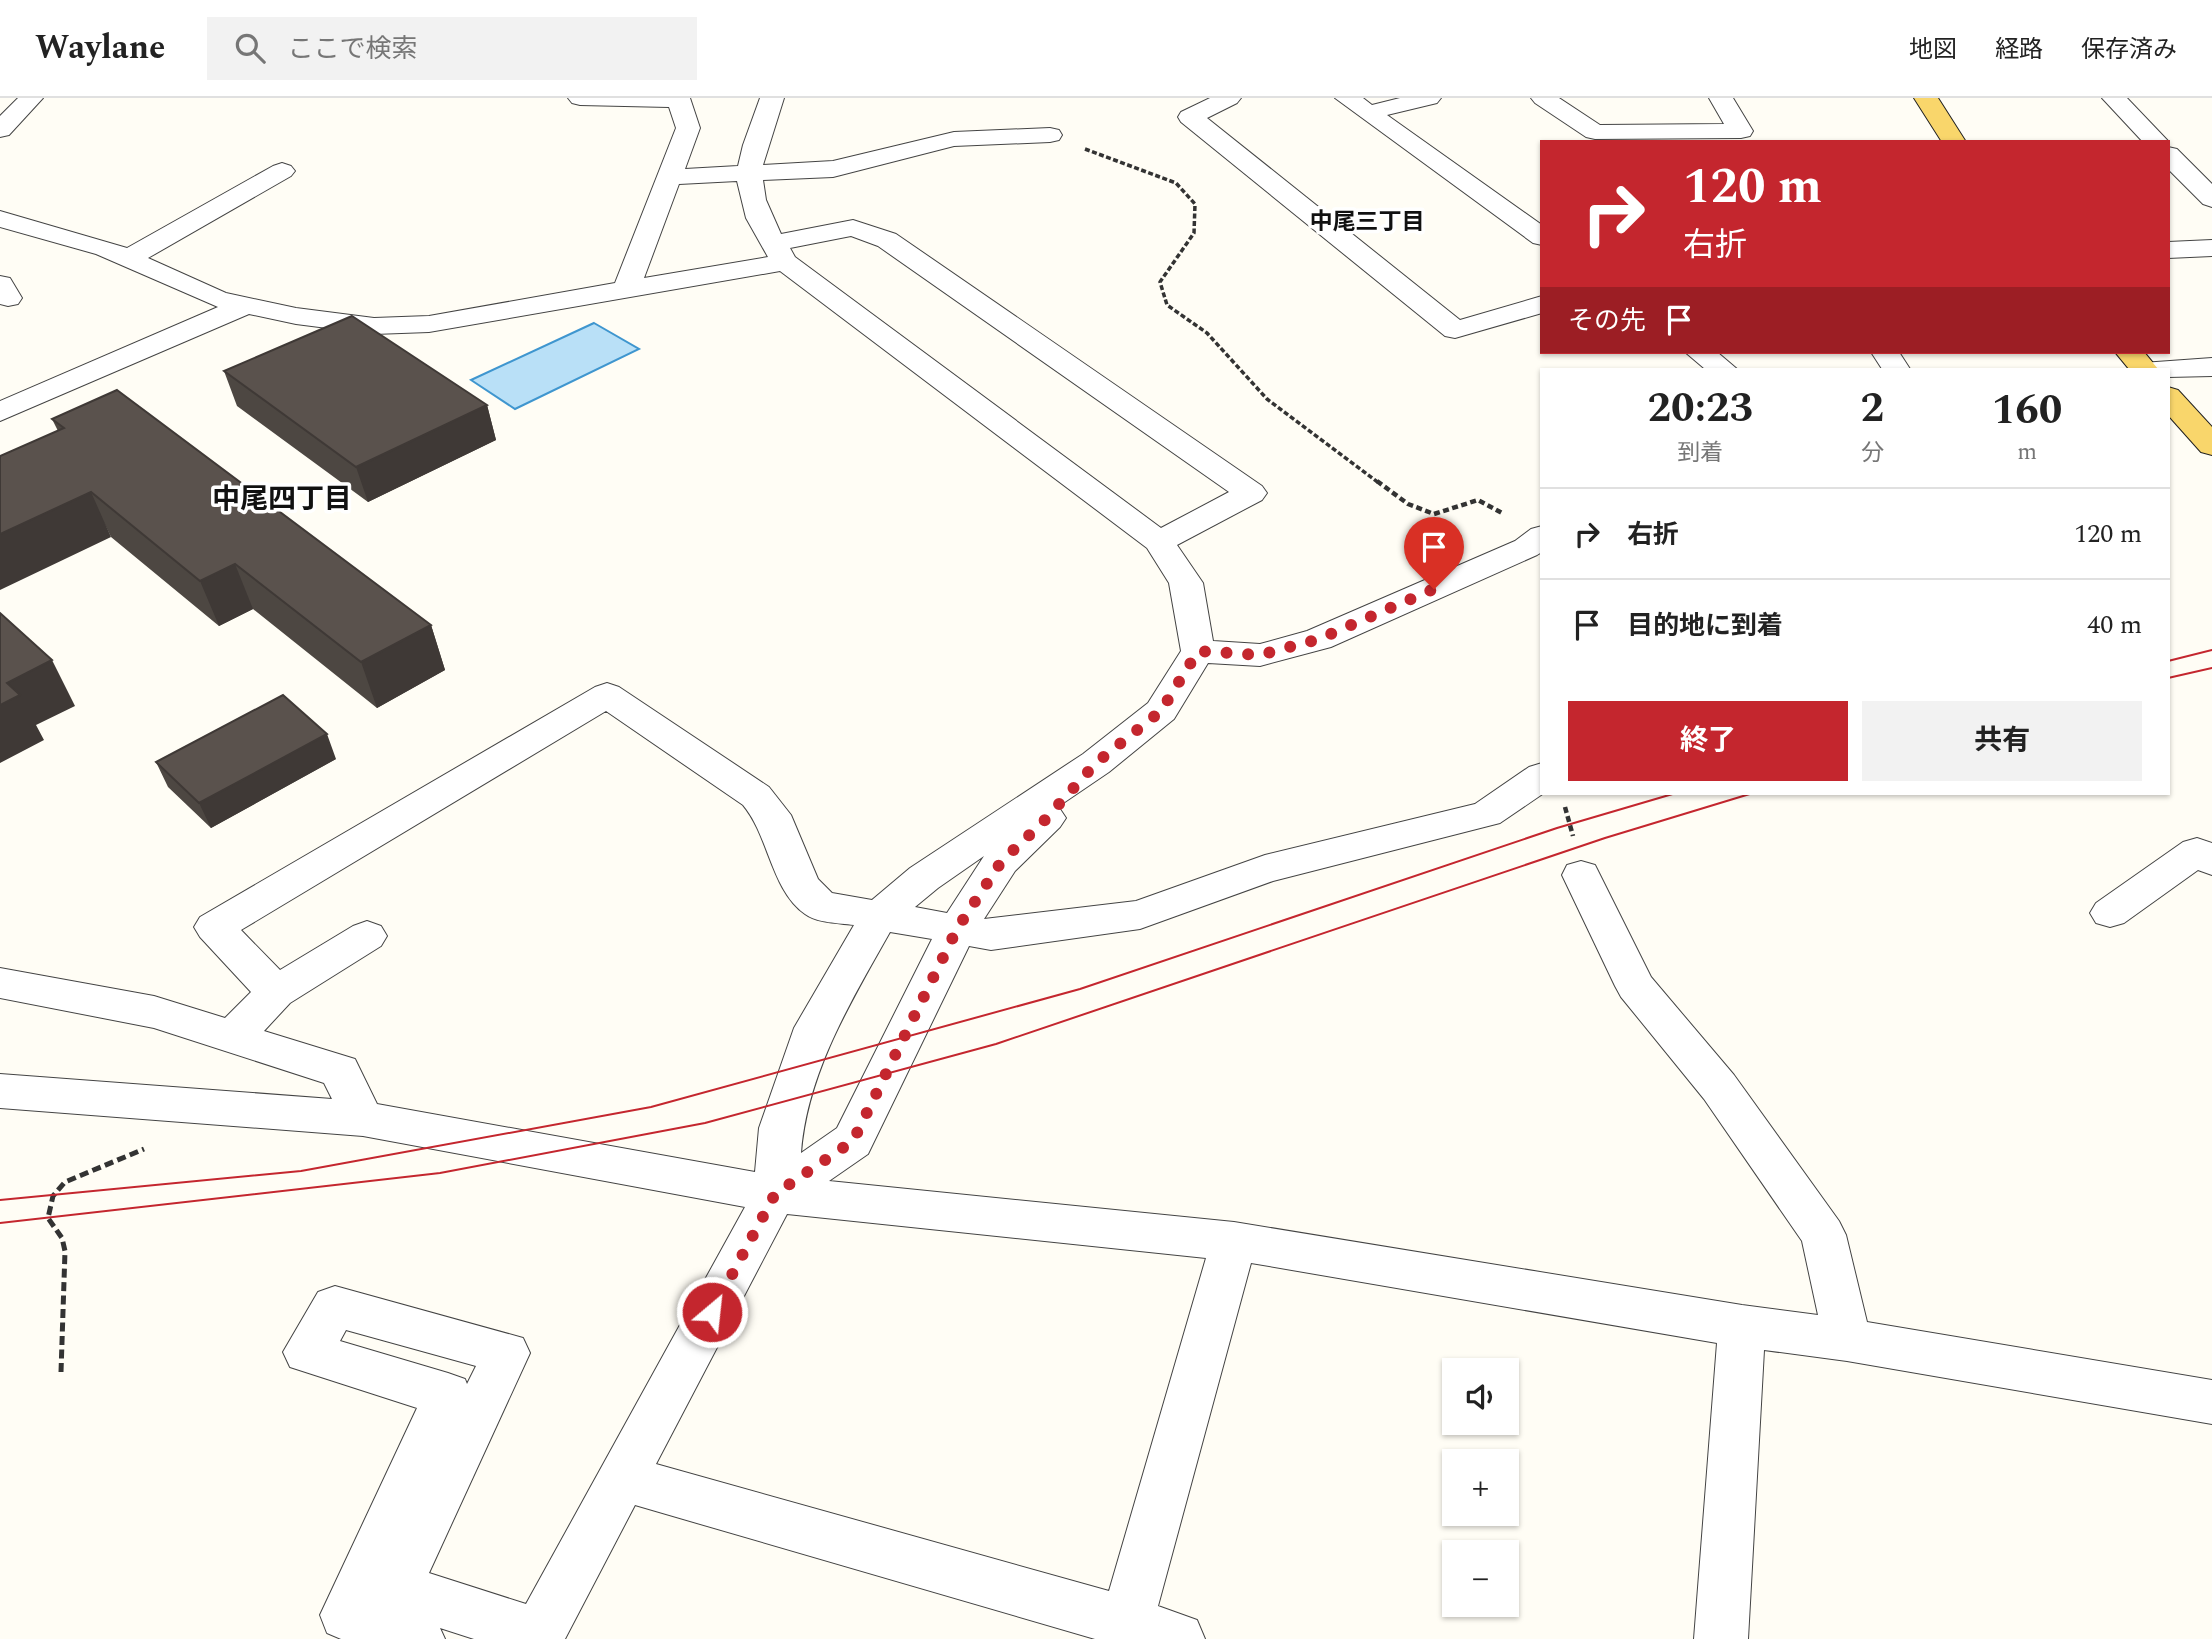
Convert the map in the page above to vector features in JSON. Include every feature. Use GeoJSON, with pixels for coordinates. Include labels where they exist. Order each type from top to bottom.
{"type":"FeatureCollection","features":[{"type":"Feature","properties":{"kind":"main road"},"geometry":{"type":"LineString","coordinates":[[1926,98],[1953,140]]}},
{"type":"Feature","properties":{"kind":"main road"},"geometry":{"type":"LineString","coordinates":[[2131,354],[2143,368]]}},
{"type":"Feature","properties":{"kind":"main road"},"geometry":{"type":"LineString","coordinates":[[2170,398],[2212,446]]}},
{"type":"Feature","properties":{"kind":"street"},"geometry":{"type":"LineString","coordinates":[[0,130],[31,98]]}},
{"type":"Feature","properties":{"kind":"street"},"geometry":{"type":"LineString","coordinates":[[580,98],[678,99],[688,128],[626,291]]}},
{"type":"Feature","properties":{"kind":"street"},"geometry":{"type":"LineString","coordinates":[[418,1639],[346,1615],[448,1395],[307,1353],[335,1306],[506,1353],[396,1588],[538,1637],[775,1194],[781,1128],[815,1028],[879,916],[924,878],[1096,763],[1161,711],[1198,651],[1186,583],[1159,542],[779,253],[754,211],[749,174],[754,142],[772,98]]}},
{"type":"Feature","properties":{"kind":"street"},"geometry":{"type":"LineString","coordinates":[[1229,98],[1190,117],[1455,330],[1540,305]]}},
{"type":"Feature","properties":{"kind":"street"},"geometry":{"type":"LineString","coordinates":[[1347,98],[1540,236]]}},
{"type":"Feature","properties":{"kind":"street"},"geometry":{"type":"LineString","coordinates":[[1368,113],[1429,98]]}},
{"type":"Feature","properties":{"kind":"street"},"geometry":{"type":"LineString","coordinates":[[1543,98],[1595,132],[1744,136]]}},
{"type":"Feature","properties":{"kind":"street"},"geometry":{"type":"LineString","coordinates":[[1721,98],[1744,136]]}},
{"type":"Feature","properties":{"kind":"street"},"geometry":{"type":"LineString","coordinates":[[2114,98],[2155,140]]}},
{"type":"Feature","properties":{"kind":"street"},"geometry":{"type":"LineString","coordinates":[[670,177],[833,169],[954,139],[1050,135]]}},
{"type":"Feature","properties":{"kind":"street"},"geometry":{"type":"LineString","coordinates":[[2170,156],[2212,198]]}},
{"type":"Feature","properties":{"kind":"street"},"geometry":{"type":"LineString","coordinates":[[128,258],[282,171]]}},
{"type":"Feature","properties":{"kind":"street"},"geometry":{"type":"LineString","coordinates":[[0,219],[105,247],[218,299],[296,316],[374,326],[429,324],[626,291],[779,253],[853,228],[887,240],[1251,493],[1159,542]]}},
{"type":"Feature","properties":{"kind":"street"},"geometry":{"type":"LineString","coordinates":[[2170,250],[2212,248]]}},
{"type":"Feature","properties":{"kind":"street"},"geometry":{"type":"LineString","coordinates":[[0,412],[246,305]]}},
{"type":"Feature","properties":{"kind":"street"},"geometry":{"type":"LineString","coordinates":[[1702,354],[1722,368]]}},
{"type":"Feature","properties":{"kind":"street"},"geometry":{"type":"LineString","coordinates":[[2170,368],[2212,367]]}},
{"type":"Feature","properties":{"kind":"street"},"geometry":{"type":"LineString","coordinates":[[1198,651],[1260,655],[1319,639],[1536,552]]}},
{"type":"Feature","properties":{"kind":"street"},"geometry":{"type":"LineString","coordinates":[[276,992],[214,927],[607,695],[756,796],[772,815],[802,886],[820,905],[991,935],[1140,915],[1265,869],[1488,814],[1540,777]]}},
{"type":"Feature","properties":{"kind":"street"},"geometry":{"type":"LineString","coordinates":[[775,1194],[853,1141],[957,929],[1001,862],[1043,822],[1096,763]]}},
{"type":"Feature","properties":{"kind":"street"},"geometry":{"type":"LineString","coordinates":[[2110,913],[2197,852],[2212,861]]}},
{"type":"Feature","properties":{"kind":"street"},"geometry":{"type":"LineString","coordinates":[[1581,874],[1635,986],[1718,1087],[1823,1235],[1847,1340]]}},
{"type":"Feature","properties":{"kind":"street"},"geometry":{"type":"LineString","coordinates":[[232,1037],[276,992],[367,936]]}},
{"type":"Feature","properties":{"kind":"street"},"geometry":{"type":"LineString","coordinates":[[0,983],[154,1012],[340,1071],[363,1119]]}},
{"type":"Feature","properties":{"kind":"street"},"geometry":{"type":"LineString","coordinates":[[0,1091],[363,1119],[775,1194],[1234,1241],[2212,1402]]}},
{"type":"Feature","properties":{"kind":"street"},"geometry":{"type":"LineString","coordinates":[[1125,1630],[1234,1241]]}},
{"type":"Feature","properties":{"kind":"street"},"geometry":{"type":"LineString","coordinates":[[1721,1639],[1742,1326]]}},
{"type":"Feature","properties":{"kind":"street"},"geometry":{"type":"LineString","coordinates":[[623,1478],[1125,1630],[1178,1639]]}},
{"type":"Feature","properties":{"kind":"path"},"geometry":{"type":"LineString","coordinates":[[1050,135],[1176,183],[1195,204],[1194,233],[1160,282],[1167,305],[1207,333],[1267,398],[1408,504],[1433,514],[1478,500],[1525,526],[1536,552]]}},
{"type":"Feature","properties":{"kind":"path"},"geometry":{"type":"LineString","coordinates":[[61,1372],[65,1251],[62,1238],[48,1218],[53,1195],[65,1182],[148,1148]]}},
{"type":"Feature","properties":{"kind":"water"},"geometry":{"type":"Polygon","coordinates":[[[594,323],[639,349],[515,409],[471,380],[594,323]]]}},
{"type":"Feature","properties":{"kind":"building"},"geometry":{"type":"Polygon","coordinates":[[[352,316],[487,405],[356,467],[224,371],[352,316]]]}},
{"type":"Feature","properties":{"kind":"building"},"geometry":{"type":"Polygon","coordinates":[[[117,390],[431,625],[361,662],[235,564],[200,581],[91,492],[0,534],[0,456],[64,428],[52,419],[117,390]]]}},
{"type":"Feature","properties":{"kind":"building"},"geometry":{"type":"Polygon","coordinates":[[[0,613],[52,660],[7,683],[20,695],[0,705],[0,613]]]}},
{"type":"Feature","properties":{"kind":"building"},"geometry":{"type":"Polygon","coordinates":[[[283,695],[327,734],[199,803],[156,762],[283,695]]]}},
{"type":"Feature","properties":{"kind":"tram line"},"geometry":{"type":"LineString","coordinates":[[2170,660],[2212,650]]}},
{"type":"Feature","properties":{"kind":"tram line"},"geometry":{"type":"LineString","coordinates":[[2170,678],[2212,668]]}},
{"type":"Feature","properties":{"kind":"tram line"},"geometry":{"type":"LineString","coordinates":[[0,1200],[301,1171],[651,1107],[1080,989],[1557,828],[1669,795]]}},
{"type":"Feature","properties":{"kind":"tram line"},"geometry":{"type":"LineString","coordinates":[[0,1223],[440,1173],[705,1123],[996,1044],[1605,838],[1746,795]]}},
{"type":"Feature","properties":{"kind":"district","name":"中尾三丁目"},"geometry":{"type":"Point","coordinates":[1367,222]}},
{"type":"Feature","properties":{"kind":"district","name":"中尾四丁目"},"geometry":{"type":"Point","coordinates":[282,499]}},
{"type":"Feature","properties":{"kind":"route"},"geometry":{"type":"LineString","coordinates":[[712,1312],[775,1194],[853,1141],[957,929],[1001,862],[1043,822],[1096,763],[1161,711],[1198,651],[1260,655],[1319,639],[1434,589]]}}]}
